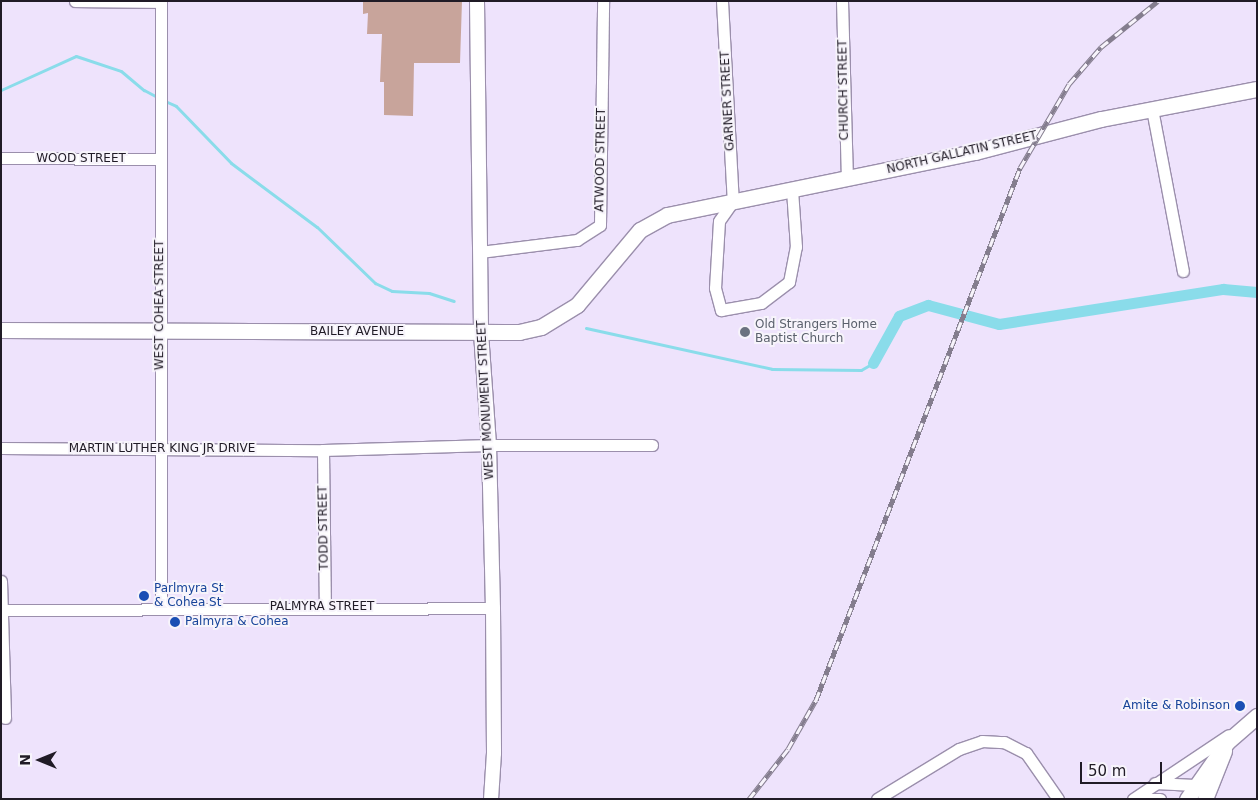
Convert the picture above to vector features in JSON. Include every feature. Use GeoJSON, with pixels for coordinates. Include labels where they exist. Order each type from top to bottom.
{"type":"FeatureCollection","features":[{"type":"Feature","properties":{"kind":"main road","name":"NORTH GALLATIN STREET"},"geometry":{"type":"LineString","coordinates":[[667,215],[975,152],[1152,109],[1257,89]]}},
{"type":"Feature","properties":{"kind":"main road","name":"BAILEY AVENUE"},"geometry":{"type":"LineString","coordinates":[[1,330],[519,332],[559,318],[583,299],[640,230],[667,215]]}},
{"type":"Feature","properties":{"kind":"main road"},"geometry":{"type":"LineString","coordinates":[[1190,792],[1226,742],[1253,719]]}},
{"type":"Feature","properties":{"kind":"main road"},"geometry":{"type":"LineString","coordinates":[[1205,799],[1226,742]]}},
{"type":"Feature","properties":{"kind":"street"},"geometry":{"type":"LineString","coordinates":[[75,1],[161,2]]}},
{"type":"Feature","properties":{"kind":"street","name":"WEST MONUMENT STREET"},"geometry":{"type":"LineString","coordinates":[[477,1],[481,333],[489,445],[493,608],[494,753],[491,799]]}},
{"type":"Feature","properties":{"kind":"street","name":"ATWOOD STREET"},"geometry":{"type":"LineString","coordinates":[[480,252],[577,240],[600,225],[603,1]]}},
{"type":"Feature","properties":{"kind":"street","name":"GARNER STREET"},"geometry":{"type":"LineString","coordinates":[[722,1],[733,201]]}},
{"type":"Feature","properties":{"kind":"street","name":"CHURCH STREET"},"geometry":{"type":"LineString","coordinates":[[842,1],[846,178]]}},
{"type":"Feature","properties":{"kind":"street","name":"WEST COHEA STREET"},"geometry":{"type":"LineString","coordinates":[[161,2],[161,608]]}},
{"type":"Feature","properties":{"kind":"street"},"geometry":{"type":"LineString","coordinates":[[1152,109],[1183,271]]}},
{"type":"Feature","properties":{"kind":"street","name":"WOOD STREET"},"geometry":{"type":"LineString","coordinates":[[1,158],[160,159]]}},
{"type":"Feature","properties":{"kind":"street"},"geometry":{"type":"LineString","coordinates":[[733,201],[719,221],[715,288],[721,310],[761,303],[789,282],[796,247],[792,190]]}},
{"type":"Feature","properties":{"kind":"street","name":"MARTIN LUTHER KING JR DRIVE"},"geometry":{"type":"LineString","coordinates":[[1,448],[323,450],[489,445],[652,445]]}},
{"type":"Feature","properties":{"kind":"street","name":"TODD STREET"},"geometry":{"type":"LineString","coordinates":[[323,450],[325,606]]}},
{"type":"Feature","properties":{"kind":"street"},"geometry":{"type":"LineString","coordinates":[[1,581],[5,718]]}},
{"type":"Feature","properties":{"kind":"street","name":"PALMYRA STREET"},"geometry":{"type":"LineString","coordinates":[[2,610],[325,606],[493,608]]}},
{"type":"Feature","properties":{"kind":"street"},"geometry":{"type":"LineString","coordinates":[[1133,799],[1253,719]]}},
{"type":"Feature","properties":{"kind":"street"},"geometry":{"type":"LineString","coordinates":[[877,799],[958,750],[989,741],[1004,742],[1026,753],[1058,799]]}},
{"type":"Feature","properties":{"kind":"street"},"geometry":{"type":"LineString","coordinates":[[1155,783],[1190,792]]}},
{"type":"Feature","properties":{"kind":"street"},"geometry":{"type":"LineString","coordinates":[[1145,799],[1160,799]]}},
{"type":"Feature","properties":{"kind":"building"},"geometry":{"type":"Polygon","coordinates":[[[363,1],[462,1],[460,63],[414,63],[413,116],[384,115],[384,82],[380,82],[382,34],[367,34],[368,13],[363,14],[363,1]]]}},
{"type":"Feature","properties":{"kind":"waterway"},"geometry":{"type":"LineString","coordinates":[[1,90],[76,56],[121,71],[144,90],[159,98]]}},
{"type":"Feature","properties":{"kind":"waterway"},"geometry":{"type":"LineString","coordinates":[[165,101],[176,106],[231,163],[317,227],[375,283],[392,291],[429,293],[454,301]]}},
{"type":"Feature","properties":{"kind":"waterway"},"geometry":{"type":"LineString","coordinates":[[873,363],[899,316],[928,305],[999,324],[1223,289],[1257,292]]}},
{"type":"Feature","properties":{"kind":"waterway"},"geometry":{"type":"LineString","coordinates":[[586,328],[772,369],[861,370],[873,363]]}},
{"type":"Feature","properties":{"kind":"railway"},"geometry":{"type":"LineString","coordinates":[[749,799],[788,749],[816,700],[1020,168],[1069,84],[1101,47],[1158,1]]}},
{"type":"Feature","properties":{"kind":"place","name":"Old Strangers Home Baptist Church"},"geometry":{"type":"Point","coordinates":[745,332]}},
{"type":"Feature","properties":{"kind":"place","name":"Parlmyra St & Cohea St"},"geometry":{"type":"Point","coordinates":[144,596]}},
{"type":"Feature","properties":{"kind":"place","name":"Palmyra & Cohea"},"geometry":{"type":"Point","coordinates":[175,622]}},
{"type":"Feature","properties":{"kind":"place","name":"Amite & Robinson"},"geometry":{"type":"Point","coordinates":[1240,706]}}]}
